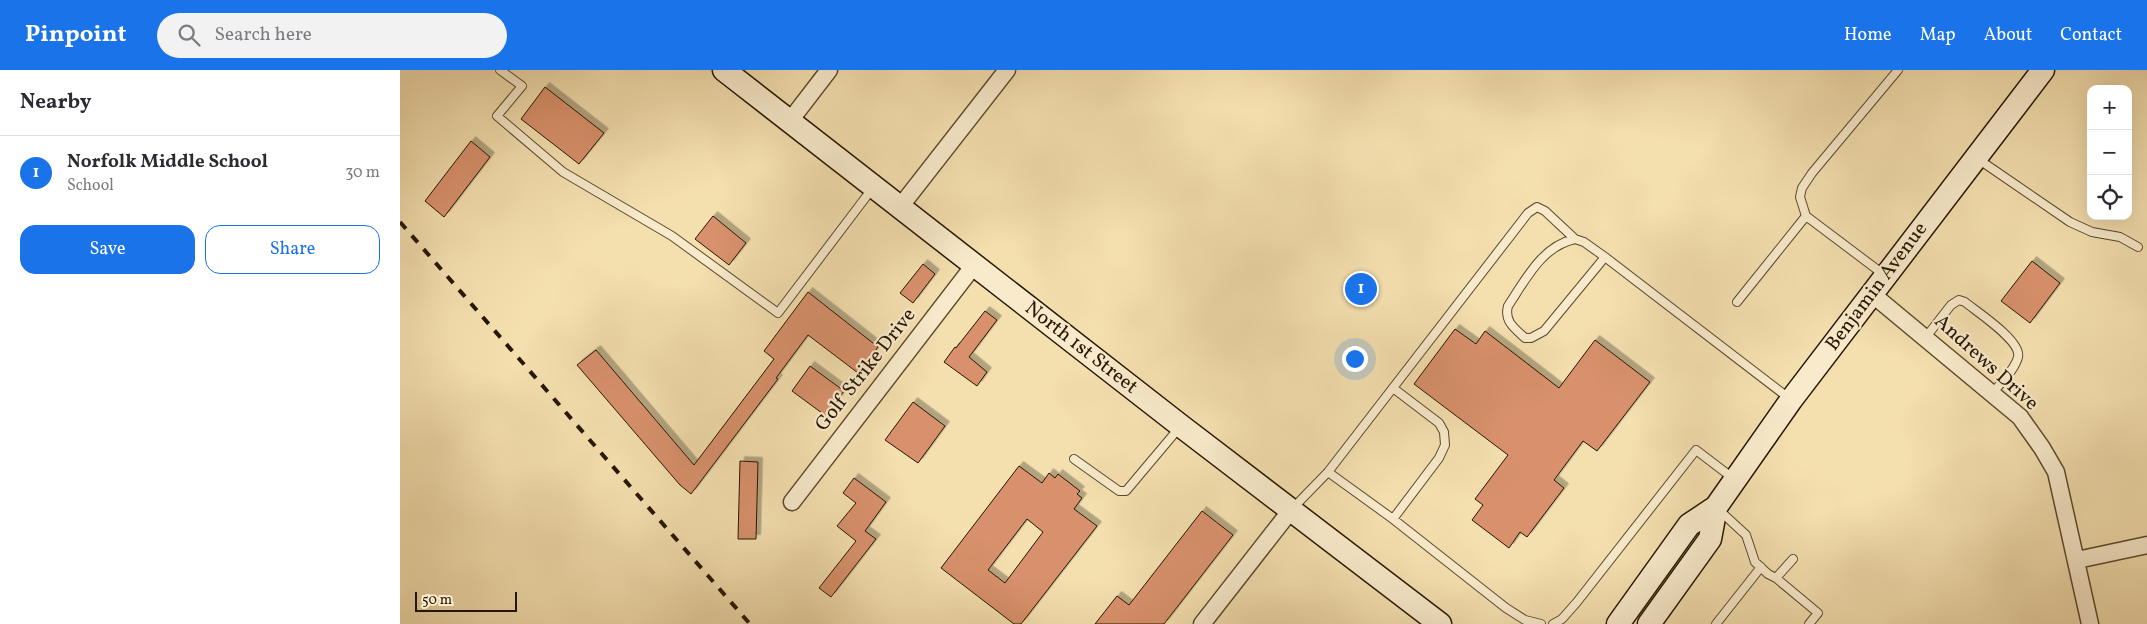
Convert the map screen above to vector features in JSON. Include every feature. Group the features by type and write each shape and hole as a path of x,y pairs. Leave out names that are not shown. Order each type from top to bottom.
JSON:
{"main road":[{"name":"North 1st Street","path":"724,70 1181,426 1440,624"},
{"name":"Benjamin Avenue","path":"1618,624 1689,524 1716,507 1791,400 2040,71"},
{"name":"Benjamin Avenue","path":"1649,624 1710,539 1716,507"}],"street":[{"path":"789,122 830,70"},
{"path":"900,208 1007,70"},
{"name":"Golf Strike Drive","path":"792,502 974,264"},
{"name":"Andrews Drive","path":"1872,294 2020,417 2042,448 2056,472 2090,624"},
{"path":"1202,624 1291,510"},
{"path":"2077,560 2147,545"}],"lane":[{"path":"500,70 522,86 498,116 563,172 672,236 778,313 874,187"},
{"path":"1886,276 1806,216 1800,197 1802,188 1898,70"},
{"path":"1976,158 2070,222 2092,232 2120,237 2138,246"},
{"path":"1291,510 1328,472 1528,213 1536,207 1545,210 1575,239 1584,242 1605,257 1791,400"},
{"path":"1737,302 1806,216"},
{"path":"1575,239 1563,241 1554,246 1542,258 1508,306 1506,314 1509,324 1525,338 1532,338 1544,332 1605,257"},
{"path":"1926,337 1951,305 1959,300 1965,302 2001,330 2016,346 2019,354 2017,360 1993,393"},
{"path":"1393,388 1439,423 1444,432 1445,445 1438,458 1393,519"},
{"path":"1074,458 1119,491 1126,491 1181,426"},
{"path":"1553,624 1562,620 1577,602 1696,450 1735,480"},
{"path":"1328,472 1393,519 1506,608 1525,620 1541,624"},
{"path":"1716,507 1746,535 1751,554 1761,567 1818,613 1809,624"},
{"path":"1776,578 1793,559"},
{"path":"1716,624 1761,567"}],"building":[{"path":"545,87 604,133 579,164 521,119"},
{"path":"471,141 490,157 444,217 425,201"},
{"path":"713,216 746,243 729,265 695,239"},
{"path":"2032,261 2060,283 2030,323 2001,301"},
{"path":"923,264 935,274 913,303 900,293"},
{"path":"808,292 878,347 858,373 808,335 776,378 778,379 691,494 680,485 577,365 596,350 694,465 774,359 764,351"},
{"path":"985,311 997,320 969,357 987,372 977,386 944,362"},
{"path":"1455,329 1476,344 1485,331 1559,388 1595,340 1650,382 1597,451 1583,441 1554,480 1564,488 1527,537 1520,532 1509,548 1472,520 1483,505 1475,499 1508,455 1414,384"},
{"path":"810,366 844,391 826,416 792,391"},
{"path":"913,402 945,426 918,463 885,440"},
{"path":"740,461 758,462 756,539 738,539"},
{"path":"1019,466 1042,483 1049,473 1055,478 1058,474 1080,491 1077,494 1082,498 1074,509 1097,526 1021,624 1014,624 941,568","holes":["1027,519 1043,532 1005,583 988,570"]},
{"path":"854,478 886,502 865,531 876,539 831,597 819,588 856,541 837,526 856,503 843,493"},
{"path":"1202,511 1233,535 1164,624 1095,624 1117,596 1129,605"}],"railway":[{"path":"400,222 750,624"}],"place":[{"name":"Norfolk Middle School","path":"1361,289"}]}
